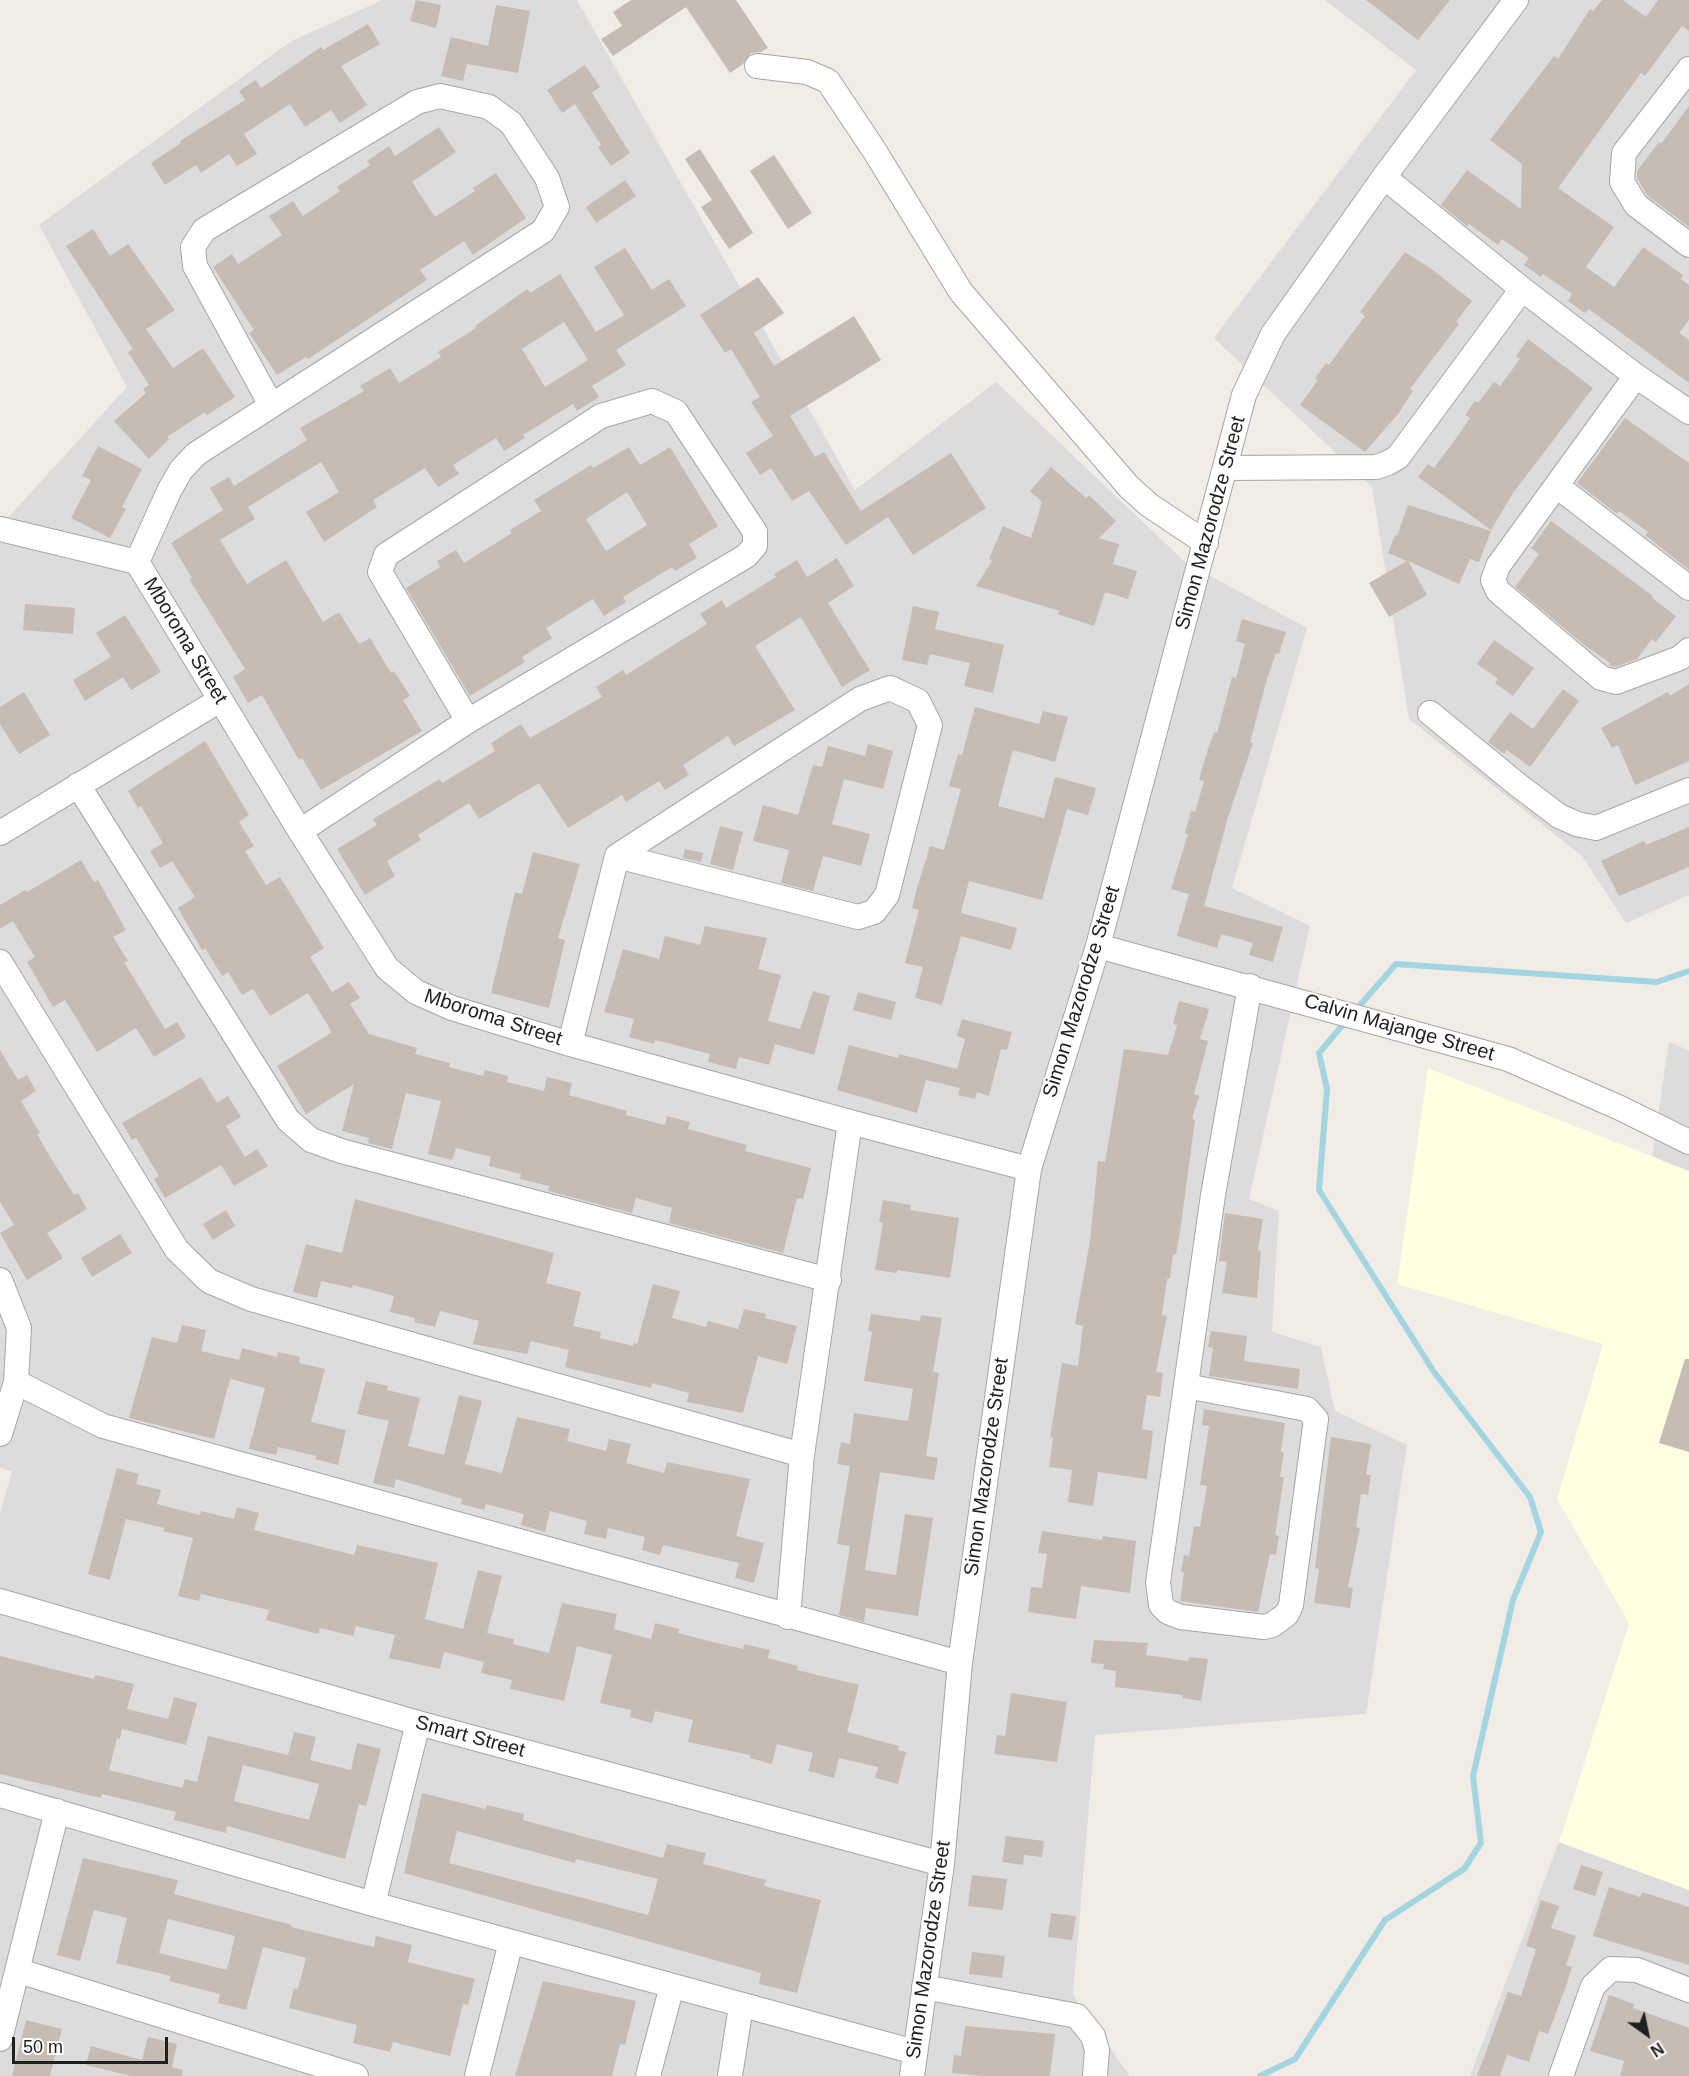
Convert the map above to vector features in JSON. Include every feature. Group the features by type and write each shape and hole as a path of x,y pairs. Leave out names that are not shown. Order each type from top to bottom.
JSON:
{"street":[{"name":"Simon Mazorodze Street","path":"912,2076 942,1864 960,1663 1029,1169 1098,946 1244,395 1273,333 1384,177 1516,0"},
{"path":"757,66 807,72 828,81 874,150 961,292 1128,487 1149,505 1206,543"},
{"path":"1689,69 1624,153 1622,182 1636,205 1689,245"},
{"path":"137,562 181,470 196,454 543,231 557,207 547,178 511,123 489,107 459,100 440,96 417,102 204,230 193,247 195,266 271,405"},
{"path":"1384,177 1522,289 1636,376 1689,411"},
{"path":"1226,468 1376,467 1398,457 1522,289"},
{"path":"1636,376 1498,566 1493,580 1498,591 1601,678 1616,682 1680,658 1689,650"},
{"path":"300,831 468,721 746,556 755,546 755,532 676,412 652,401 602,416 386,555 380,572 468,721"},
{"path":"1557,486 1689,588"},
{"name":"Mboroma Street","path":"0,529 137,562 300,831 387,968 416,992 452,1008 570,1044 1029,1169"},
{"path":"570,1044 617,856 860,699 890,688 918,701 930,725 887,895 874,912 858,917 617,856"},
{"path":"0,833 220,699"},
{"path":"1430,713 1534,798 1559,816 1577,824 1596,828 1689,790"},
{"path":"78,785 288,1120 311,1140 363,1157 829,1280"},
{"name":"Calvin Majange Street","path":"1098,946 1250,986 1508,1059 1618,1107 1689,1142"},
{"path":"0,962 177,1250 209,1281 250,1299 802,1455"},
{"path":"1186,1386 1307,1409 1316,1419 1291,1605 1287,1614 1272,1625 1264,1627 1181,1617 1168,1612 1161,1605 1158,1582 1213,1195 1250,986"},
{"path":"788,1617 802,1455 850,1122"},
{"path":"0,1280 20,1328 16,1382 0,1434"},
{"path":"16,1382 102,1426 960,1663"},
{"name":"Smart Street","path":"0,1601 418,1723 942,1864"},
{"path":"373,1904 418,1723"},
{"path":"0,1795 373,1904 915,2052"},
{"path":"0,2039 19,1971 57,1810"},
{"path":"477,2076 511,1942"},
{"path":"1561,2076 1593,1986 1611,1969 1637,1970 1689,1990"},
{"path":"19,1971 356,2076"},
{"path":"648,2076 672,1986"},
{"path":"924,1987 1077,2016 1093,2036 1097,2050 1095,2076"},
{"path":"730,2076 741,2006"}],"shaded area":[{"path":"382,0 577,0 855,490 996,382 1186,563 1307,628 1232,888 1310,926 1249,1199 1279,1211 1272,1332 1321,1347 1335,1411 1407,1445 1366,1714 1095,1735 1073,1995 1130,2076 0,2076 0,1513 12,1471 0,1468 0,521 4,522 127,387 39,225 290,42"},
{"path":"1325,0 1689,0 1689,895 1626,923 1582,856 1409,719 1372,487 1214,338 1416,70"},
{"path":"1669,1041 1689,1051 1689,1171 1652,1158"},
{"path":"1428,1068 1689,1171 1689,1890 1559,1842 1629,1623 1557,1499 1603,1344 1397,1284"},
{"path":"1559,1842 1689,1890 1689,2076 1470,2076"}],"building":[{"path":"416,0 441,5 436,28 410,21"},
{"path":"631,0 736,0 768,48 761,52 751,53 743,64 730,73 686,7 613,56 601,39 622,26 613,12"},
{"path":"1366,0 1450,0 1418,40"},
{"path":"1602,0 1623,0 1646,17 1658,0 1689,0 1689,31 1682,26 1645,76 1641,73 1558,188 1614,227 1586,267 1614,287 1643,247 1683,275 1681,279 1689,285 1689,320 1679,333 1689,340 1689,383 1589,309 1585,313 1568,301 1572,294 1543,274 1541,277 1524,265 1529,258 1502,239 1498,245 1469,224 1467,226 1441,205 1467,170 1521,209 1522,164 1490,140 1554,56 1558,59 1590,9 1593,11"},
{"path":"496,5 530,11 518,73 467,64 463,81 441,76 451,37 488,46"},
{"path":"368,24 380,44 341,66 367,105 340,123 331,110 305,127 290,104 244,134 257,154 237,166 229,154 201,173 196,165 165,185 151,163 181,143 180,141 245,100 239,91 256,80 261,88 321,47 323,50"},
{"path":"585,65 600,87 592,93 630,153 611,166 598,147 601,145 575,104 562,113 547,90"},
{"path":"1689,106 1689,227 1647,195 1637,178 1637,171 1659,142 1661,144"},
{"path":"439,127 456,152 412,182 435,217 475,191 473,188 496,173 526,218 473,255 464,241 420,270 427,280 308,359 306,357 277,375 249,333 254,330 213,267 232,254 238,264 282,235 269,216 293,201 303,216 340,191 337,187 370,165 367,161 389,146 395,156"},
{"path":"700,149 753,233 729,249 701,207 712,200 685,159"},
{"path":"774,155 812,213 788,229 750,171"},
{"path":"625,180 636,196 596,223 586,207"},
{"path":"93,229 110,256 128,244 175,310 146,329 173,368 203,348 235,397 207,415 205,412 167,437 169,439 149,459 114,421 146,393 143,389 149,385 128,352 133,349 66,246"},
{"path":"625,248 652,290 669,279 686,306 616,350 626,365 592,386 599,397 577,411 573,404 523,435 525,438 504,451 496,438 453,465 459,474 438,487 425,468 373,500 377,507 324,542 306,512 339,492 321,462 248,507 255,519 220,540 247,584 286,560 323,622 339,612 359,644 370,638 391,673 394,671 410,696 403,700 422,731 321,790 302,758 299,760 262,695 248,703 233,677 245,669 189,579 192,578 171,543 223,510 210,488 229,477 234,486 307,440 300,428 364,391 360,386 390,368 399,383 441,357 438,352 476,328 475,326 527,289 530,293 560,274 596,332 624,315 594,267","holes":["564,322 588,360 545,387 522,349"]},
{"path":"1405,252 1433,270 1472,301 1456,322 1459,324 1410,389 1413,391 1398,414 1365,452 1300,405 1318,380 1315,378 1326,363 1329,365 1365,316 1360,312"},
{"path":"758,277 784,313 754,333 774,366 854,316 881,360 790,416 815,457 824,452 861,511 951,453 986,508 913,555 888,517 846,545 809,491 792,501 771,468 760,475 746,453 773,436 751,402 760,397 731,349 725,353 700,315"},
{"path":"1528,339 1593,388 1513,493 1491,530 1418,477 1428,464 1434,468 1470,418 1465,415 1475,401 1478,403 1494,382 1500,386 1520,359 1516,356"},
{"path":"1625,418 1689,463 1689,570 1645,535 1648,532 1619,511 1617,514 1577,483"},
{"path":"98,446 142,469 122,507 126,509 110,538 71,518 91,480 82,476"},
{"path":"629,447 640,465 670,447 718,526 689,544 697,558 675,571 672,567 623,597 626,602 604,616 593,599 546,628 552,638 522,657 525,662 470,696 406,588 440,567 437,561 456,550 464,563 512,533 510,530 541,511 534,500 591,465 593,468","holes":["627,492 647,525 606,551 586,519"]},
{"path":"1051,467 1086,498 1089,495 1116,521 1099,538 1119,544 1113,564 1137,571 1128,599 1105,592 1094,626 1057,614 1060,611 976,586 992,561 989,559 1003,526 1031,538 1042,502 1030,491"},
{"path":"1408,505 1491,531 1479,562 1470,559 1459,584 1408,561 1427,595 1389,617 1369,583 1407,561 1388,553"},
{"path":"1551,521 1653,596 1652,598 1676,616 1656,642 1652,639 1637,659 1615,667 1609,665 1610,663 1583,644 1515,587 1539,554 1531,548"},
{"path":"837,558 854,586 828,603 870,670 842,687 801,617 755,646 795,710 734,746 728,736 683,765 689,775 665,790 659,781 626,802 622,795 568,828 539,783 479,819 469,803 418,835 421,840 387,861 395,876 365,895 337,849 377,825 373,819 440,779 442,783 495,751 491,743 521,724 530,738 602,697 596,687 623,670 626,675 707,624 700,614 722,600 726,608 776,577 774,574 797,560 807,577"},
{"path":"25,604 75,608 73,634 23,630"},
{"path":"913,606 939,612 935,629 1004,645 993,693 964,686 970,663 930,654 927,665 902,660"},
{"path":"125,615 161,672 131,690 123,677 85,701 73,680 111,657 96,633"},
{"path":"1242,619 1286,632 1267,679 1250,742 1253,743 1228,817 1204,906 1283,927 1273,962 1249,955 1253,943 1221,934 1217,948 1177,936 1189,894 1171,889 1188,834 1185,833 1191,811 1195,812 1204,781 1199,780 1205,758 1214,732 1217,733 1232,677 1236,678 1245,644 1236,641"},
{"path":"1494,640 1534,668 1513,696 1495,683 1498,679 1477,664"},
{"path":"1689,684 1689,761 1635,785 1618,745 1612,748 1601,728 1668,692 1670,696"},
{"path":"1563,689 1579,701 1530,767 1507,750 1504,754 1488,742 1510,712 1533,729"},
{"path":"24,692 50,735 19,754 0,724 0,707"},
{"path":"975,707 1039,724 1043,711 1068,717 1055,762 1013,750 998,806 1044,818 1055,777 1096,788 1088,815 1067,809 1042,900 969,881 961,913 1017,928 1011,950 961,936 942,1005 915,998 923,967 905,963 919,910 912,908 917,888 930,846 944,850 961,789 949,786 958,754 962,755"},
{"path":"205,741 249,815 239,822 254,846 245,851 266,885 280,877 324,948 310,957 332,992 349,982 360,998 350,1004 369,1034 417,1048 415,1054 450,1063 449,1067 483,1076 485,1070 508,1076 507,1082 544,1091 547,1077 572,1083 569,1095 627,1111 626,1115 665,1125 667,1116 690,1122 688,1129 747,1145 745,1151 811,1168 803,1199 797,1198 783,1253 669,1223 672,1208 636,1198 632,1213 548,1191 549,1186 520,1179 521,1174 489,1166 491,1157 456,1148 452,1160 428,1154 441,1101 406,1093 392,1149 368,1143 369,1138 342,1131 354,1084 306,1114 277,1066 331,1033 329,1027 308,993 270,1016 253,989 242,995 228,972 222,976 205,948 202,950 178,908 195,897 172,861 160,868 150,851 163,843 141,806 138,808 128,791"},
{"path":"868,744 893,751 883,789 844,779 832,824 870,834 861,866 823,856 813,891 781,883 789,850 753,841 763,805 798,815 813,765 822,767 828,746 865,756"},
{"path":"720,826 743,832 733,870 710,864"},
{"path":"1689,827 1689,867 1619,896 1601,861 1644,841 1646,845"},
{"path":"685,849 703,853 701,862 683,858"},
{"path":"533,852 580,864 558,938 565,940 549,1008 491,993 515,892 522,894"},
{"path":"81,860 94,882 98,880 126,930 113,937 128,961 124,962 165,1029 177,1022 186,1037 154,1057 136,1028 97,1052 65,1000 53,1007 27,962 35,957 13,921 0,929 0,905"},
{"path":"705,926 767,938 758,969 781,975 768,1021 800,1029 813,991 830,996 814,1055 775,1044 769,1065 739,1057 736,1069 708,1062 710,1054 655,1040 654,1044 629,1037 634,1019 604,1012 623,949 659,959 665,936 700,945"},
{"path":"858,992 896,1002 891,1020 853,1010"},
{"path":"1179,1001 1209,1009 1200,1039 1208,1041 1194,1094 1199,1096 1192,1119 1195,1120 1180,1232 1176,1254 1173,1254 1170,1279 1167,1279 1162,1315 1167,1316 1156,1372 1163,1373 1160,1397 1147,1395 1142,1429 1153,1431 1147,1479 1098,1472 1093,1506 1068,1502 1072,1470 1049,1467 1053,1438 1050,1437 1062,1363 1078,1366 1083,1326 1075,1324 1090,1241 1098,1161 1105,1162 1124,1049 1168,1055 1177,1025 1173,1024"},
{"path":"962,1019 1012,1032 1007,1050 1001,1049 989,1096 977,1092 975,1099 958,1095 960,1088 926,1080 917,1113 837,1090 849,1045 898,1058 899,1054 957,1069 965,1039 957,1036"},
{"path":"0,1050 18,1080 27,1075 36,1091 21,1101 40,1133 37,1134 46,1150 74,1195 78,1193 87,1209 47,1233 63,1258 27,1280 0,1233 14,1225 0,1202"},
{"path":"201,1077 217,1103 228,1096 241,1117 226,1126 245,1157 257,1149 268,1166 234,1186 221,1165 165,1198 154,1179 159,1176 136,1138 132,1140 122,1123"},
{"path":"355,1199 554,1253 546,1283 581,1292 573,1326 601,1332 600,1338 633,1346 634,1343 637,1344 653,1284 680,1291 672,1318 706,1327 708,1321 738,1329 744,1309 766,1314 765,1318 797,1326 787,1364 758,1356 743,1413 687,1402 689,1393 652,1383 651,1388 565,1367 569,1350 531,1341 527,1354 473,1344 479,1321 440,1311 435,1327 414,1322 415,1318 390,1312 394,1296 353,1285 352,1288 321,1281 317,1298 293,1292 306,1244 342,1253"},
{"path":"883,1200 911,1205 910,1210 959,1218 950,1278 897,1270 897,1273 875,1270 883,1223 879,1222"},
{"path":"226,1210 235,1226 213,1240 203,1224"},
{"path":"1225,1213 1263,1219 1258,1250 1261,1251 1257,1298 1222,1293 1227,1262 1219,1261"},
{"path":"120,1234 132,1253 92,1277 81,1258"},
{"path":"871,1314 920,1321 921,1315 942,1318 933,1372 939,1373 926,1456 938,1458 934,1480 880,1472 865,1570 896,1575 905,1514 933,1518 918,1616 866,1608 864,1622 839,1615 850,1546 837,1544 850,1466 837,1464 841,1442 850,1444 854,1413 908,1421 913,1389 864,1381 872,1332 868,1331"},
{"path":"182,1325 206,1330 201,1351 239,1360 242,1348 277,1357 278,1352 300,1357 299,1363 325,1369 311,1422 346,1430 338,1465 315,1459 316,1456 278,1447 276,1455 249,1449 265,1388 230,1379 214,1439 129,1418 152,1337 177,1343"},
{"path":"1211,1331 1247,1336 1244,1361 1300,1369 1298,1389 1209,1376 1213,1348 1208,1347"},
{"path":"1685,1359 1689,1359 1689,1452 1659,1443"},
{"path":"366,1381 388,1386 387,1390 420,1398 408,1446 444,1455 459,1395 482,1401 465,1464 502,1473 517,1417 570,1429 567,1441 606,1451 609,1439 631,1444 626,1463 664,1473 667,1462 750,1479 736,1536 764,1543 754,1583 735,1578 739,1563 663,1545 660,1555 642,1550 645,1537 608,1528 606,1539 584,1534 587,1521 550,1511 545,1532 521,1525 524,1514 486,1504 484,1510 461,1504 462,1499 396,1479 394,1488 373,1483 389,1421 357,1414"},
{"path":"1204,1409 1285,1423 1280,1477 1284,1477 1275,1535 1279,1536 1276,1555 1270,1554 1258,1612 1180,1601 1184,1555 1189,1556 1194,1526 1200,1527 1207,1486 1200,1485 1209,1426 1202,1425"},
{"path":"1331,1437 1371,1444 1366,1475 1371,1475 1368,1495 1361,1494 1356,1527 1360,1528 1348,1587 1353,1588 1350,1608 1314,1603 1319,1569 1315,1568"},
{"path":"117,1468 139,1474 136,1484 161,1490 157,1504 200,1515 201,1511 234,1519 237,1507 259,1513 254,1530 354,1555 357,1545 438,1563 425,1619 463,1629 478,1570 502,1576 487,1633 514,1639 513,1644 549,1653 562,1603 617,1614 614,1629 651,1639 655,1623 679,1629 678,1633 713,1642 743,1649 744,1644 770,1650 768,1658 798,1666 797,1670 859,1685 847,1732 899,1746 898,1750 906,1752 898,1784 875,1778 878,1767 839,1758 834,1778 808,1771 813,1753 777,1744 772,1764 750,1758 750,1755 688,1742 693,1720 655,1711 652,1723 630,1717 631,1710 600,1703 612,1655 577,1646 564,1701 510,1689 512,1680 481,1673 484,1662 444,1652 440,1669 389,1658 395,1635 356,1626 353,1636 320,1628 318,1634 266,1620 269,1610 201,1594 199,1601 178,1596 193,1538 163,1531 164,1528 126,1519 110,1580 88,1574"},
{"path":"1042,1531 1102,1540 1103,1536 1136,1541 1130,1593 1081,1586 1076,1619 1028,1612 1031,1587 1042,1588 1047,1554 1038,1553"},
{"path":"1094,1640 1148,1643 1146,1655 1188,1661 1189,1657 1208,1659 1201,1701 1182,1698 1183,1695 1115,1687 1116,1671 1103,1669 1104,1664 1091,1663"},
{"path":"0,1656 94,1679 95,1675 134,1684 127,1709 168,1719 174,1697 197,1703 186,1745 122,1729 120,1739 117,1738 109,1770 182,1788 185,1779 197,1782 208,1736 288,1755 294,1732 316,1737 310,1760 351,1770 357,1743 381,1749 366,1806 359,1804 345,1859 227,1826 226,1833 174,1820 176,1812 102,1794 101,1798 0,1774","holes":["243,1765 319,1784 309,1820 234,1801"]},
{"path":"1011,1693 1067,1702 1057,1762 994,1754 997,1735 1005,1736"},
{"path":"422,1793 486,1809 487,1805 524,1814 523,1820 663,1858 667,1844 706,1853 703,1864 766,1880 764,1886 821,1900 797,1993 759,1984 761,1973 404,1873","holes":["457,1831 575,1863 576,1859 658,1879 648,1915 449,1863"]},
{"path":"1006,1836 1044,1841 1042,1857 1024,1855 1023,1865 1002,1862"},
{"path":"83,1858 178,1880 174,1894 292,1925 291,1927 374,1947 376,1936 412,1945 408,1962 475,1979 468,2005 463,2004 450,2056 393,2042 390,2052 353,2043 357,2025 289,2008 294,1988 298,1989 306,1958 263,1947 246,2010 218,2003 220,1994 169,1981 171,1976 116,1963 127,1918 94,1910 80,1961 57,1955","holes":["168,1919 235,1936 227,1970 159,1953"]},
{"path":"1581,1865 1603,1872 1595,1896 1573,1889"},
{"path":"972,1875 1007,1879 1003,1910 968,1906"},
{"path":"1609,1887 1640,1897 1642,1892 1689,1907 1689,1965 1593,1936"},
{"path":"1541,1900 1559,1906 1551,1928 1576,1936 1566,1965 1572,1967 1565,1989 1548,2034 1539,2031 1529,2062 1507,2055 1500,2076 1477,2076 1508,1992 1521,1996 1536,1949 1526,1946"},
{"path":"1051,1913 1076,1916 1072,1940 1048,1937"},
{"path":"972,1952 1005,1956 1002,1978 969,1974"},
{"path":"543,1981 636,2001 625,2045 620,2044 612,2076 515,2076"},
{"path":"1609,1995 1634,2004 1633,2008 1689,2028 1689,2076 1620,2076 1624,2061 1590,2051"},
{"path":"26,2020 62,2029 50,2076 12,2076"},
{"path":"965,2026 1055,2034 1050,2076 982,2076 952,2073 954,2055 961,2056"},
{"path":"148,2037 177,2044 172,2067 183,2070 182,2076 131,2076 86,2065 91,2046 142,2060"}],"waterway":[{"path":"1355,1011 1396,964 1657,982 1689,971"},
{"path":"1260,2076 1295,2059 1385,1920 1464,1869 1481,1843 1473,1776 1513,1600 1541,1532 1530,1497 1434,1372 1319,1190 1327,1089 1319,1053 1346,1021"}]}
